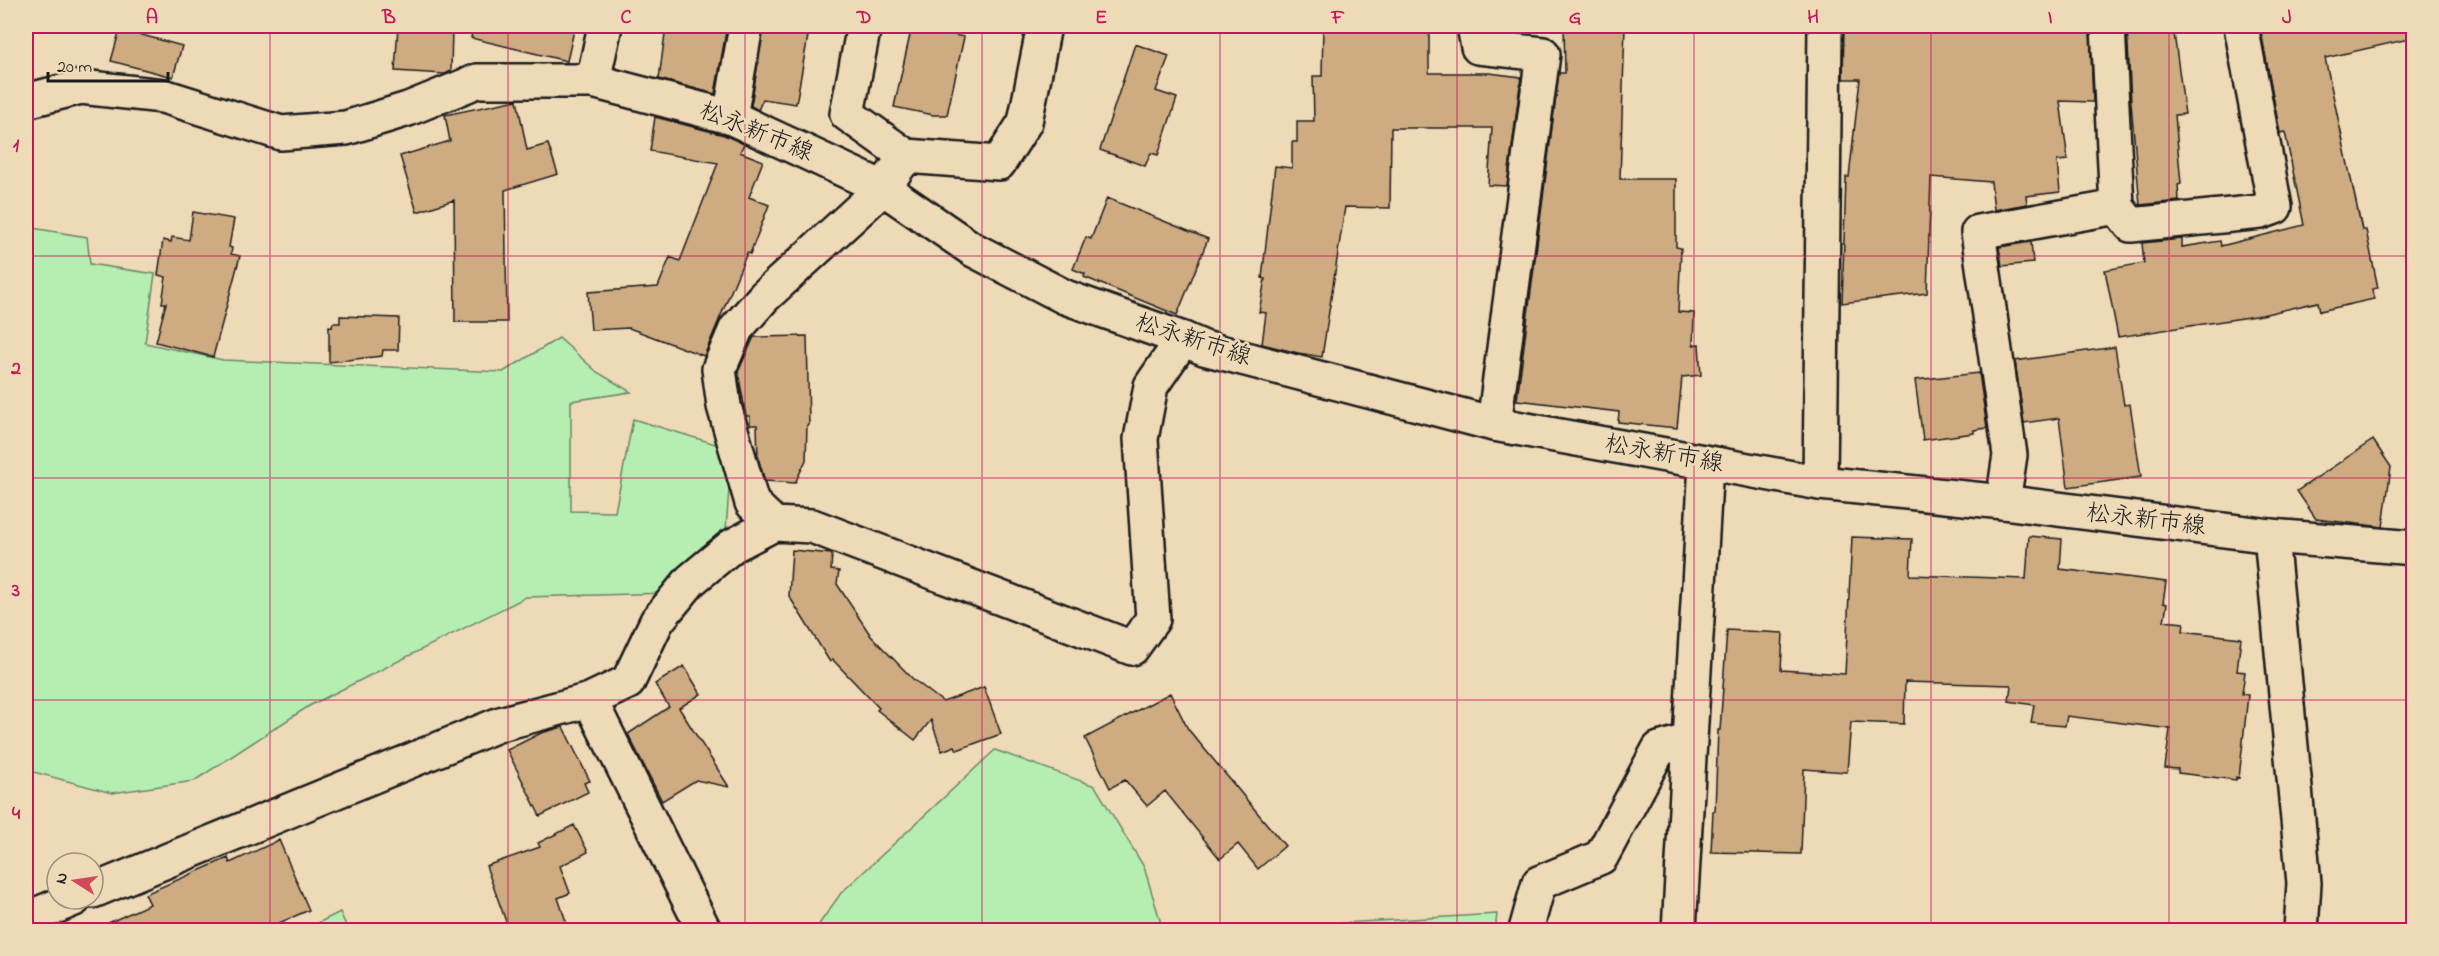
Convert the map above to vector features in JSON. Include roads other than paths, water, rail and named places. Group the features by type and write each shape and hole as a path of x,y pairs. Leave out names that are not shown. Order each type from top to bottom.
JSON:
{"street":[{"path":"593,81 605,26"},
{"path":"730,117 746,26"},
{"path":"864,26 848,114 906,156 999,163 1026,122 1044,26"},
{"path":"1474,26 1478,46 1543,54 1494,424"},
{"path":"1820,483 1824,26"},
{"path":"2108,26 2117,207 2131,225 2261,212 2276,207 2241,26"},
{"name":"松永新市線","path":"26,101 81,87 163,96 281,133 345,128 408,109 477,81 593,81 730,117 883,188 972,249 1065,297 1204,348 1494,424 1820,483 2003,502 2271,536 2414,548"},
{"path":"774,524 752,503 724,406 719,369 736,329 764,297 883,188 906,156"},
{"path":"2003,502 2010,455 1978,232 2117,207"},
{"path":"105,886 500,724 590,700 628,682 657,621 691,580 732,546 774,524 812,526 1132,648 1153,619 1141,439 1151,386 1183,339"},
{"path":"1679,930 1706,464"},
{"path":"2271,536 2304,883 2301,930"},
{"path":"590,700 704,930"},
{"path":"1526,930 1539,883 1601,857 1659,748 1690,741"},
{"path":"26,919 45,911"}]}
